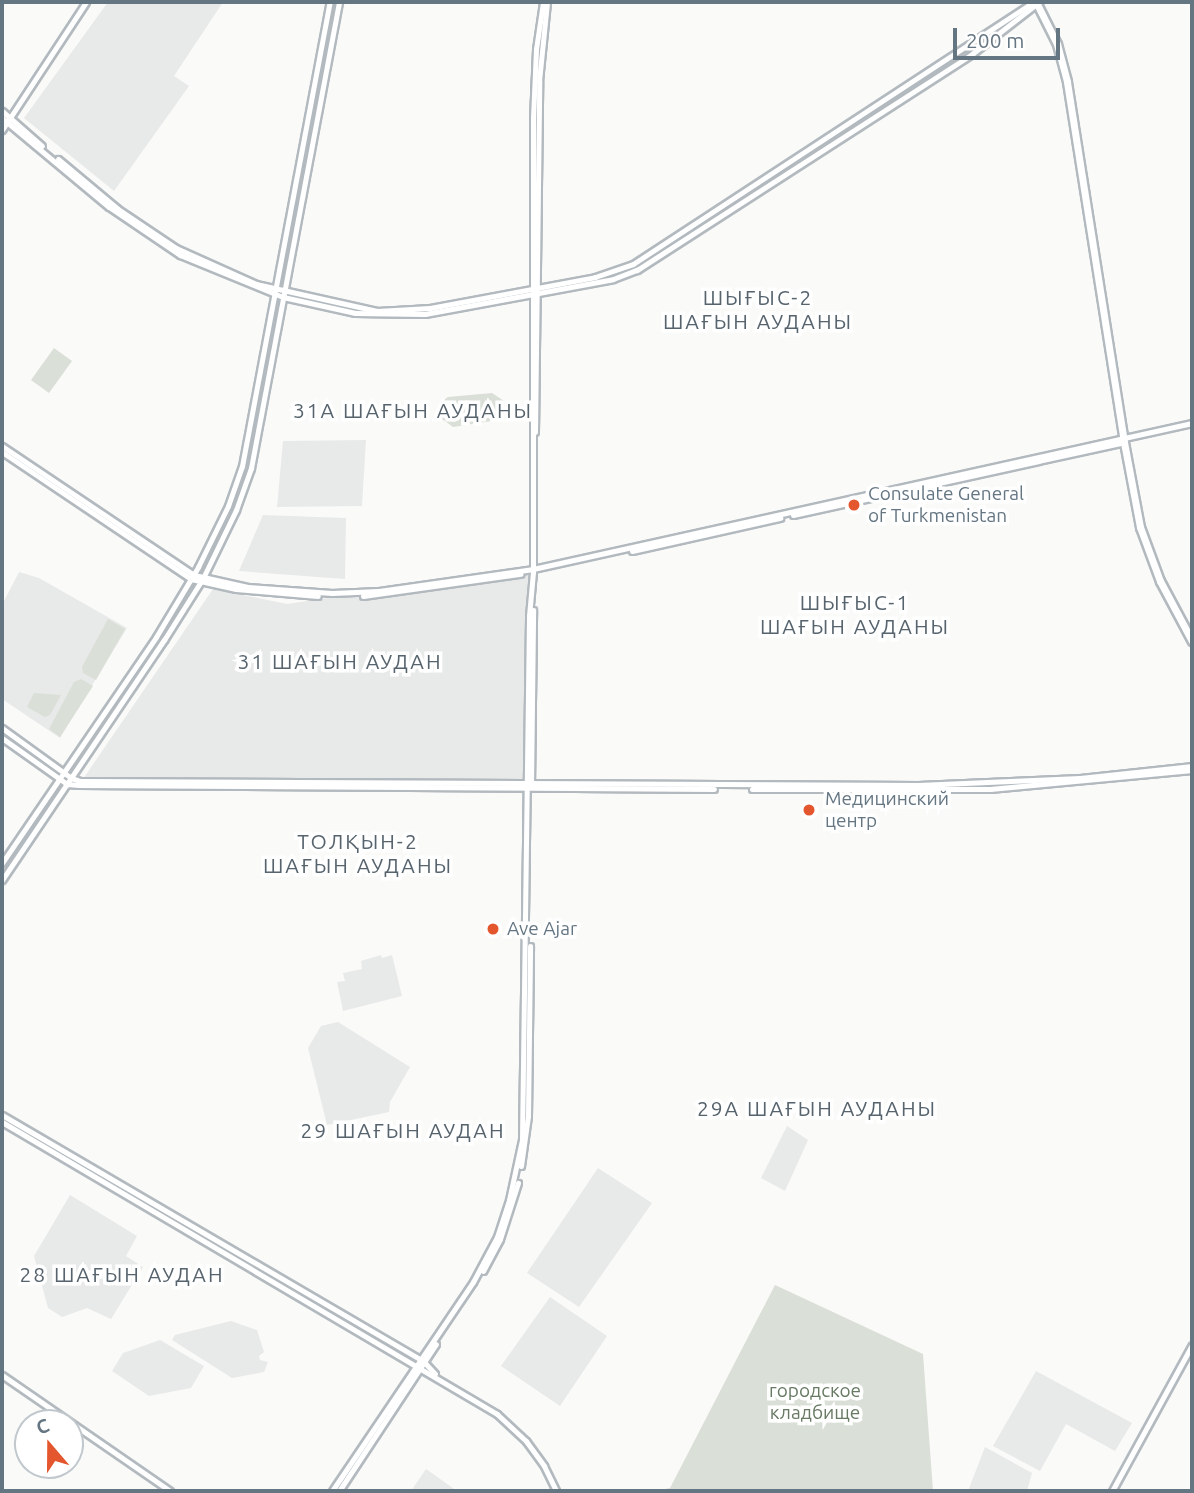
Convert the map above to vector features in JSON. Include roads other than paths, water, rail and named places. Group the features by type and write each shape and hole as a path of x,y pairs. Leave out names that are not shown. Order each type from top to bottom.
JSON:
{"main road":[{"path":"2,130 86,2"},
{"path":"2,863 155,639 192,577 228,506 242,466 330,2"},
{"path":"2,880 201,580 236,510 251,468 339,2"},
{"path":"332,1491 466,1295 497,1237 519,1169 526,1062 534,570 534,290 540,50 545,2"},
{"path":"534,290 613,279 637,270 902,96 972,54 1036,2"},
{"path":"2,111 8,121 109,208 180,255 275,293 355,313 399,316 595,277 634,264 899,88 1036,2"},
{"path":"1036,2 1057,44 1067,82 1121,440 1149,555 1192,641"},
{"path":"899,88 902,96"},
{"path":"2,136 8,121"},
{"path":"2,449 192,577 297,596 381,596 534,570 1192,423"},
{"path":"228,506 236,510"},
{"path":"2,728 71,778 119,782 331,786"},
{"path":"2,738 66,784 1017,788 1192,768"},
{"path":"41,806 48,811"},
{"path":"2,1115 422,1361 437,1376"},
{"path":"2,1122 417,1368 437,1376 497,1414 522,1437 544,1465 556,1491"},
{"path":"1112,1491 1192,1346"},
{"path":"338,1491 417,1368"},
{"path":"2,1376 170,1491"}],"place":[{"name":"Consulate General of Turkmenistan","path":"854,505"},
{"name":"Медицинский центр","path":"809,810"},
{"name":"Ave Ajar","path":"493,929"}],"district":[{"name":"ШЫҒЫС-2 ШАҒЫН АУДАНЫ","path":"758,309"},
{"name":"31А ШАҒЫН АУДАНЫ","path":"413,410"},
{"name":"ШЫҒЫС-1 ШАҒЫН АУДАНЫ","path":"855,614"},
{"name":"31 ШАҒЫН АУДАН","path":"340,661"},
{"name":"ТОЛҚЫН-2 ШАҒЫН АУДАНЫ","path":"358,853"},
{"name":"29А ШАҒЫН АУДАНЫ","path":"817,1108"},
{"name":"29 ШАҒЫН АУДАН","path":"403,1130"},
{"name":"28 ШАҒЫН АУДАН","path":"122,1274"}],"park label":[{"name":"городское кладбище","path":"815,1402"}]}
